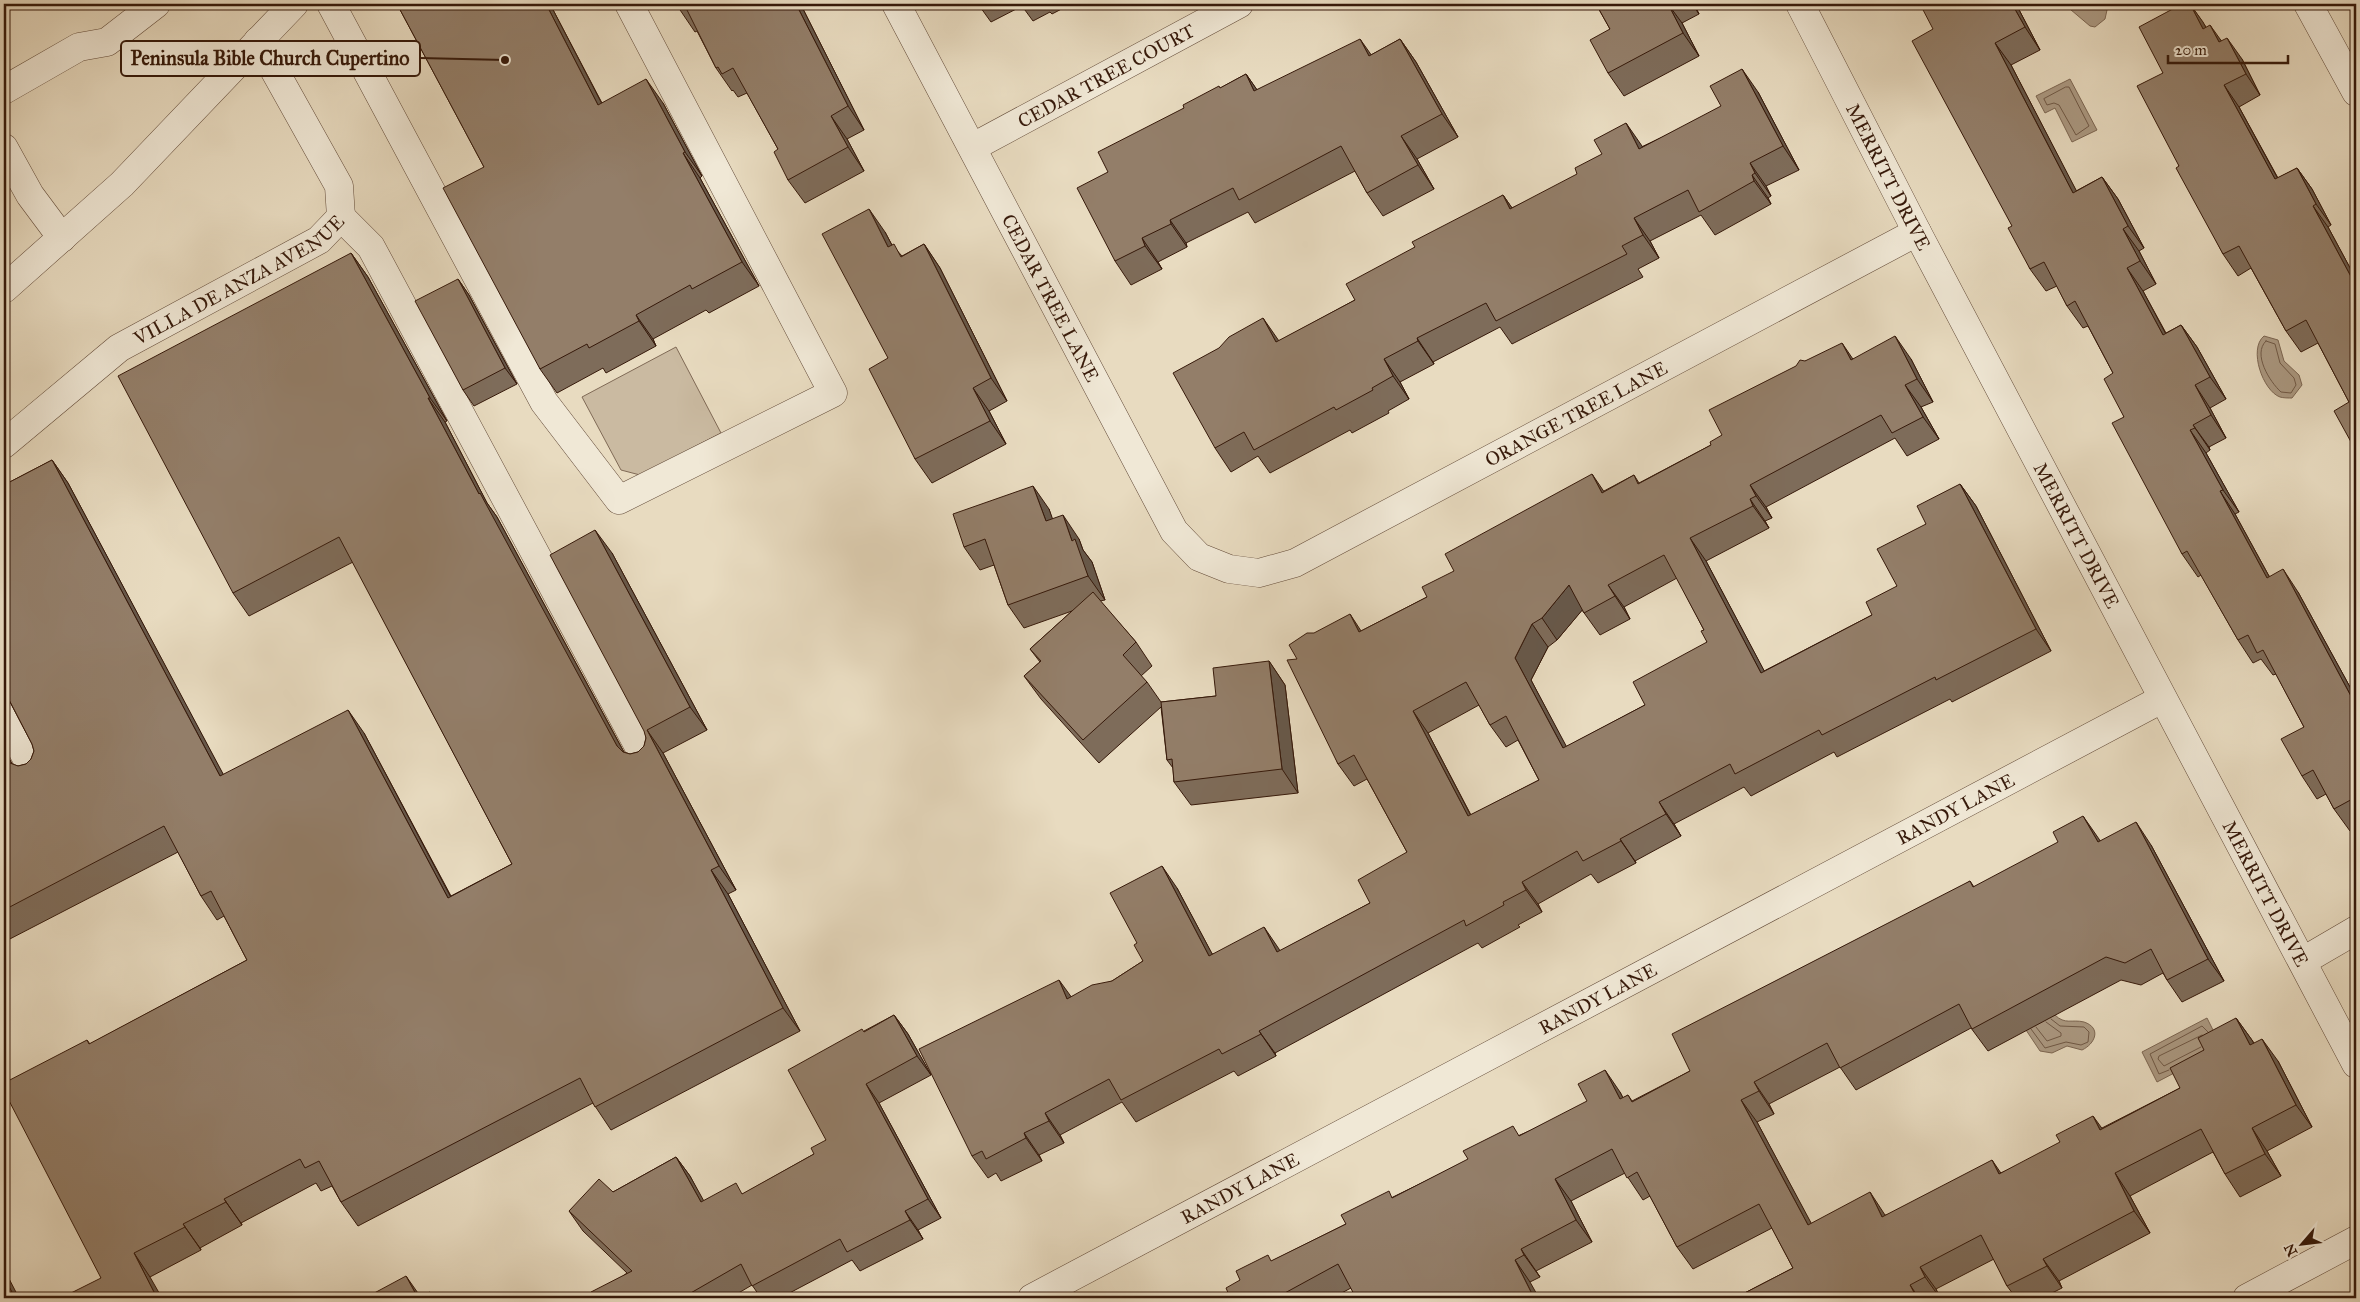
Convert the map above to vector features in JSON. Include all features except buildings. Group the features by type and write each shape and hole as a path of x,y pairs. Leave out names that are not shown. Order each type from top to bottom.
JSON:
{"street":[{"path":"4,90 79,47 107,42 156,4"},
{"path":"4,289 122,184 294,4"},
{"path":"331,4 544,402 619,500 833,393 629,4"},
{"name":"CEDAR TREE LANE","path":"896,4 1174,531 1198,557 1229,569"},
{"name":"CEDAR TREE COURT","path":"973,147 1239,4"},
{"name":"MERRITT DRIVE","path":"1800,4 1917,232 2356,1064"},
{"path":"2308,4 2356,92"},
{"name":"VILLA DE ANZA AVENUE","path":"4,444 119,348 319,240 341,217 339,186 258,41"},
{"path":"4,148 30,195 62,238"},
{"path":"341,217 370,247 647,762"},
{"name":"ORANGE TREE LANE","path":"1229,569 1259,573 1295,563 1917,232"},
{"name":"RANDY LANE","path":"1032,1298 2162,699"},
{"path":"4,716 35,774"},
{"path":"2303,961 2356,930"},
{"path":"2247,1298 2356,1240"}],"shaded area":[{"path":"676,347 721,433 640,475 621,470 582,397"}],"water":[{"path":"2064,4 2103,4 2107,10 2105,19 2095,27 2090,26"},
{"path":"2070,79 2097,130 2072,142 2055,108 2045,113 2036,96"},
{"path":"2264,336 2278,340 2284,361 2299,375 2302,385 2292,398 2280,397 2274,393 2263,378 2257,350 2259,342"},
{"path":"2055,1015 2062,1020 2080,1021 2090,1025 2095,1032 2093,1040 2082,1050 2067,1046 2052,1053 2040,1051 2024,1027"},
{"path":"2207,1018 2222,1048 2157,1082 2142,1052"}],"place":[{"name":"Peninsula Bible Church Cupertino","path":"505,60"}]}
